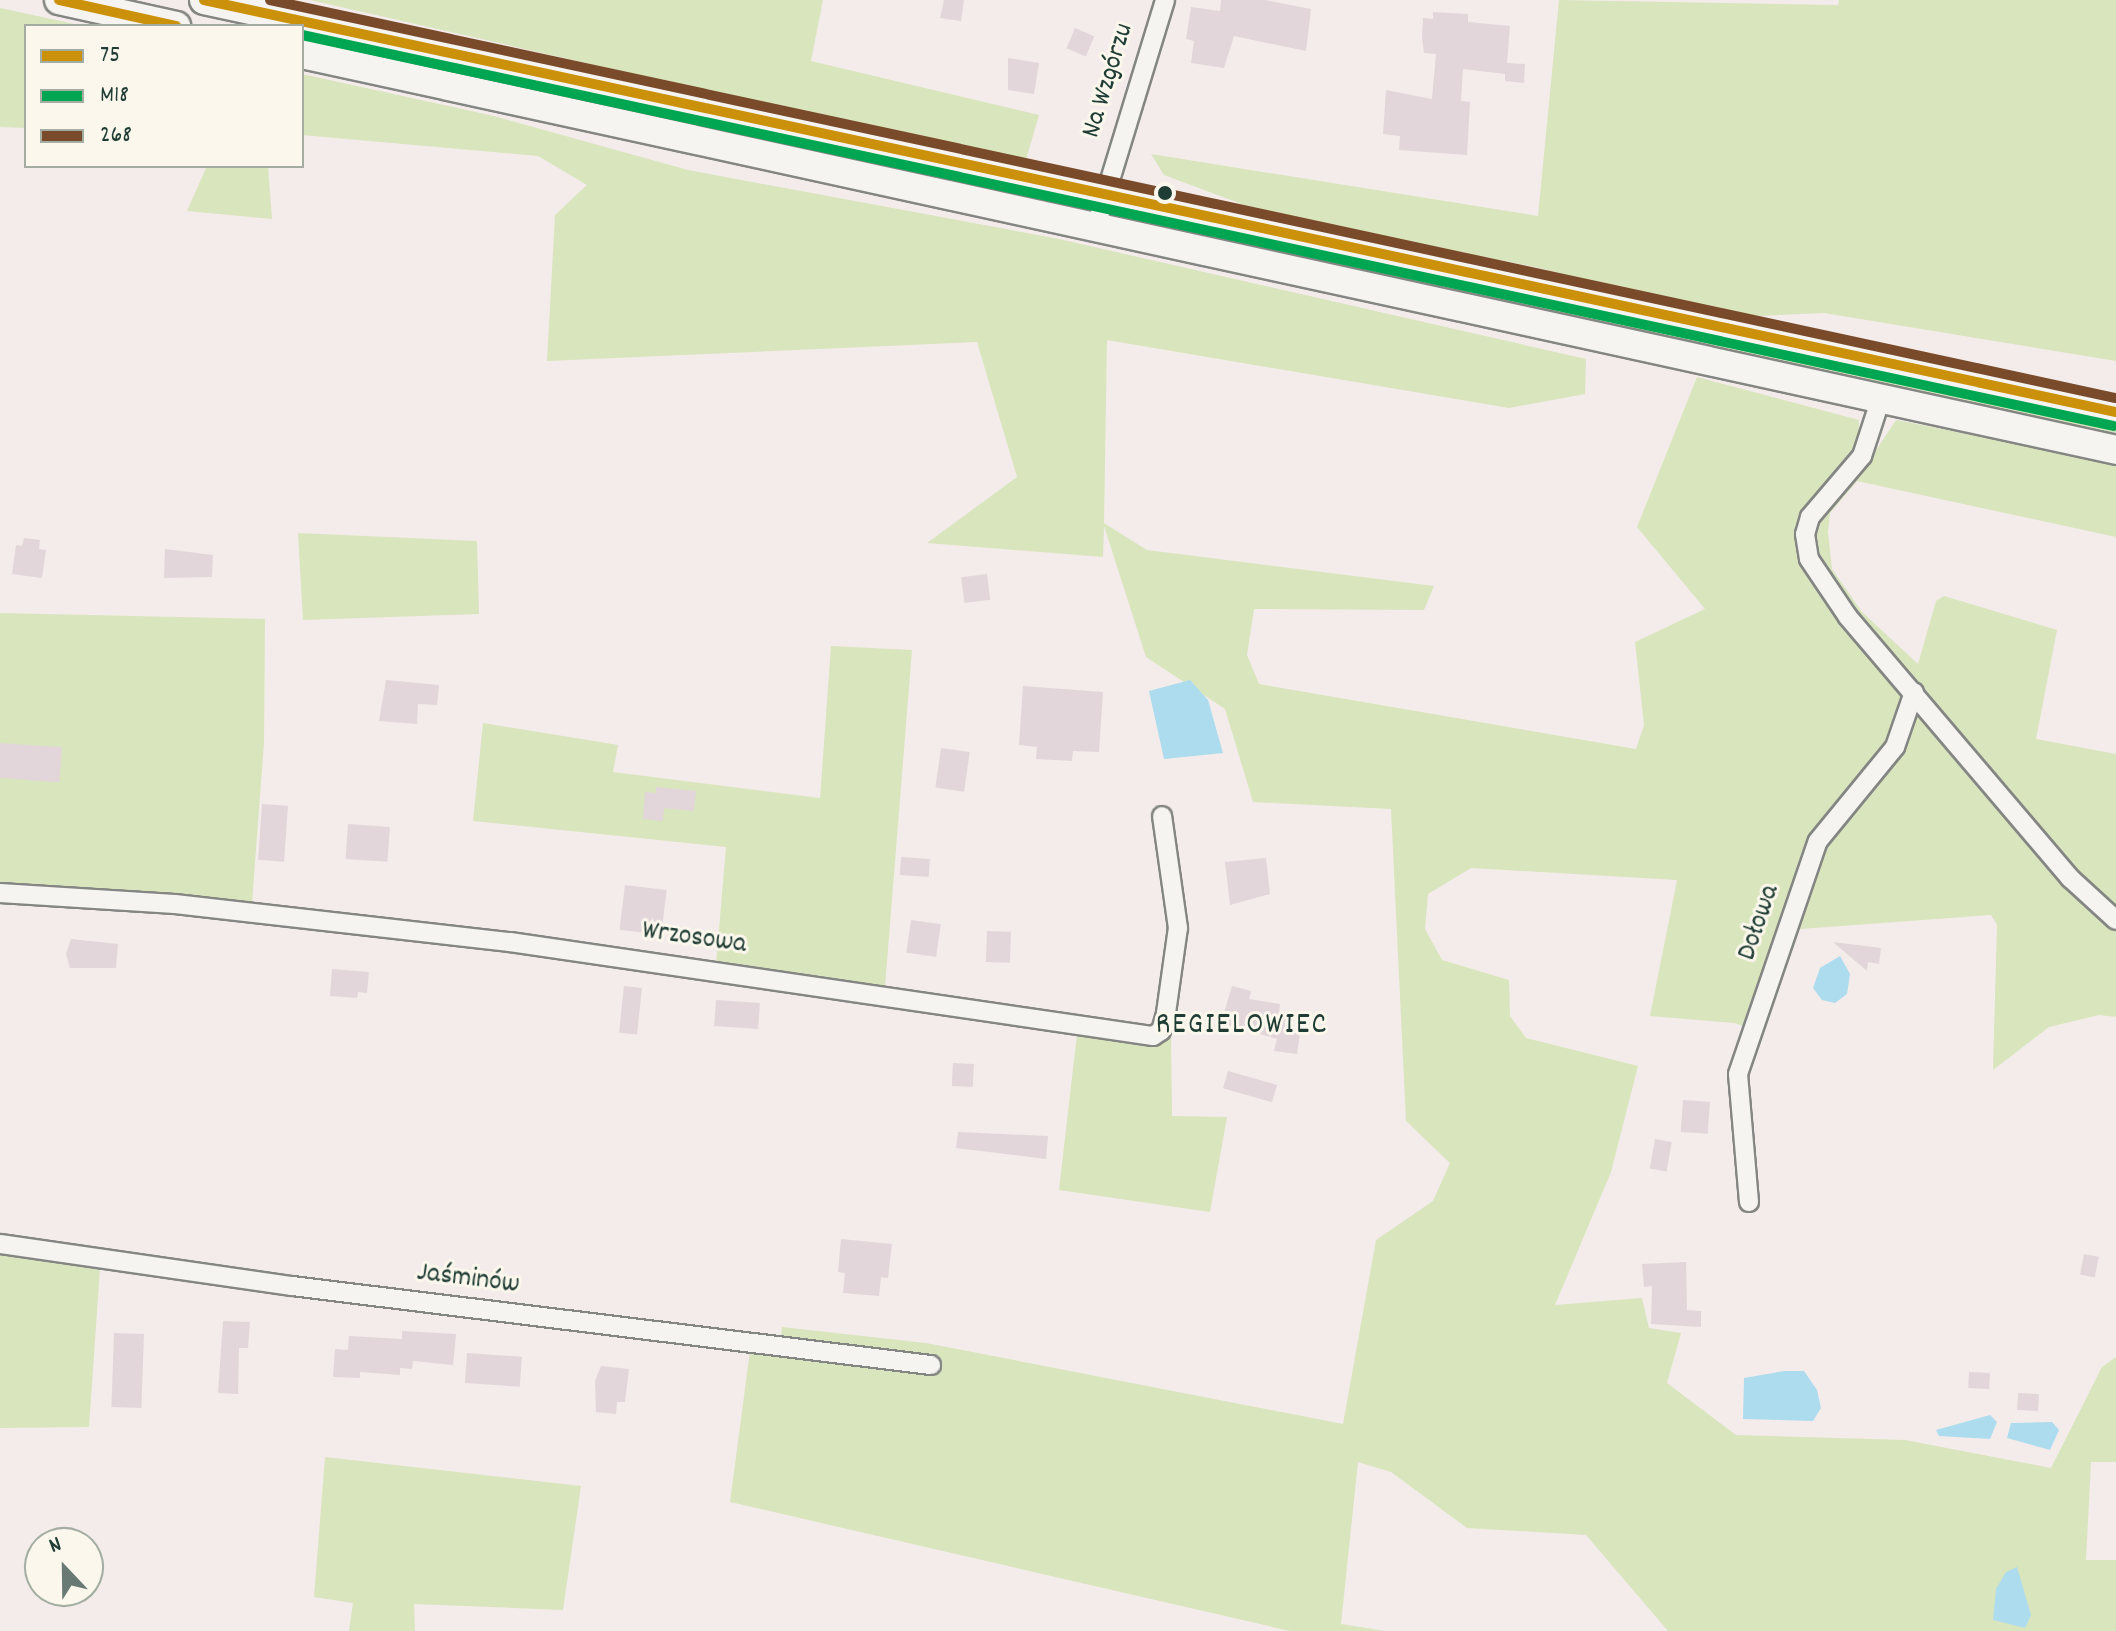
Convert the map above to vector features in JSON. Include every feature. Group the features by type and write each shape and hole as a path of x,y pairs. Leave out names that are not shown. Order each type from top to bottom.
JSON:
{"main road":[{"path":"59,0 167,24"},
{"path":"204,0 2116,412"},
{"path":"304,54 2116,450"}],"street":[{"name":"Na Wzgórzu","path":"1096,226 1165,0"},
{"path":"1881,398 1862,456 1810,517 1805,534 1809,559 1826,589 2070,878 2116,920"},
{"name":"Dołowa","path":"1749,1202 1738,1074 1818,841 1895,747 1914,692"},
{"name":"Wrzosowa","path":"0,893 175,904 510,942 1153,1036 1161,1031 1166,1013 1178,928 1162,816"},
{"name":"Jaśminów","path":"0,1244 292,1286 931,1365"}],"green space":[{"path":"310,0 823,0 811,61 1039,115 1025,163"},
{"path":"1559,0 1838,5 1839,0 2116,0 2116,361 1824,313 1735,317 1535,267 1263,212 1164,175 1151,154 1538,216"},
{"path":"0,8 75,24 24,24 24,128 0,127"},
{"path":"304,74 494,116 688,170 1059,239 1586,359 1585,394 1509,408 1107,340 1104,523 1147,550 1434,586 1424,610 1254,609 1247,655 1259,684 1636,749 1644,725 1635,642 1705,609 1637,527 1697,377 1859,420 1857,479 1896,420 2116,463 2116,537 1857,481 1830,513 1828,532 1832,569 1862,612 1918,664 1936,601 1944,596 2057,630 2036,739 2116,754 2116,1017 2099,1015 2049,1027 1993,1070 1997,925 1991,915 1800,929 1761,1032 1734,1023 1650,1016 1677,880 1471,868 1428,894 1425,929 1442,960 1509,980 1510,1016 1526,1038 1638,1066 1611,1172 1555,1305 1642,1298 1649,1328 1681,1333 1667,1383 1736,1435 1905,1440 2051,1468 2102,1367 2116,1357 2116,1462 2091,1462 2086,1560 2116,1560 2116,1631 1668,1631 1586,1535 1467,1528 1391,1472 1358,1462 1341,1624 1385,1631 1290,1631 730,1502 750,1351 781,1336 782,1327 926,1343 1343,1424 1376,1240 1433,1201 1450,1163 1406,1121 1391,809 1253,802 1225,709 1146,657 1104,526 1103,557 927,543 1017,477 977,342 547,361 555,215 587,185 538,156 304,135"},
{"path":"206,168 268,168 272,219 187,211"},
{"path":"1144,219 2116,427 2116,439 1147,226"},
{"path":"298,533 477,541 479,614 303,620"},
{"path":"0,613 265,619 264,742 252,903 0,887"},
{"path":"831,646 912,650 885,986 716,964 726,847 473,821 483,723 618,745 613,772 820,798"},
{"path":"1171,1032 1172,1116 1227,1117 1210,1212 1059,1190 1077,1034"},
{"path":"0,1254 100,1268 89,1427 0,1428"},
{"path":"325,1457 581,1486 563,1610 414,1604 415,1631 349,1631 353,1603 314,1597"}],"water":[{"path":"1190,680 1208,700 1223,753 1164,759 1149,691"},
{"path":"1840,956 1850,974 1847,994 1835,1003 1822,1000 1813,988 1820,968"},
{"path":"1804,1371 1817,1390 1821,1408 1813,1421 1743,1419 1744,1378"},
{"path":"1990,1415 1997,1422 1990,1439 1939,1436 1936,1430"},
{"path":"2052,1422 2059,1430 2050,1450 2007,1438 2011,1423"},
{"path":"2017,1567 2031,1615 2025,1628 1993,1620 1996,1589 2006,1572"}],"building":[{"path":"944,0 964,0 961,21 940,18"},
{"path":"1221,0 1265,0 1311,9 1306,51 1234,36 1224,68 1191,63 1194,41 1186,39 1191,7 1220,11"},
{"path":"1433,12 1468,14 1468,22 1510,26 1507,63 1525,64 1524,83 1505,81 1505,74 1463,69 1461,101 1470,102 1467,155 1399,150 1400,136 1383,134 1386,90 1432,99 1436,54 1424,53 1422,38 1423,18 1433,19"},
{"path":"1075,28 1094,36 1086,56 1066,48"},
{"path":"1008,58 1039,63 1034,94 1008,90"},
{"path":"24,538 40,540 39,549 46,550 42,578 12,574 16,545 22,546"},
{"path":"165,549 213,555 212,577 164,578"},
{"path":"987,574 990,600 964,603 961,577"},
{"path":"386,680 439,685 437,705 418,704 417,724 379,721"},
{"path":"1023,686 1103,692 1099,752 1073,751 1072,761 1036,759 1037,747 1019,745"},
{"path":"0,743 62,747 59,782 0,778"},
{"path":"941,748 970,752 964,792 935,788"},
{"path":"656,787 696,791 694,811 664,808 663,821 643,819 645,792 656,793"},
{"path":"262,804 288,806 284,862 258,860"},
{"path":"348,824 390,827 387,862 346,859"},
{"path":"901,857 930,859 929,877 900,875"},
{"path":"1266,858 1270,894 1230,905 1225,862"},
{"path":"625,885 667,890 661,935 620,930"},
{"path":"911,920 941,924 936,957 906,953"},
{"path":"987,931 1011,932 1010,963 986,962"},
{"path":"71,939 118,944 116,968 70,968 66,954"},
{"path":"1833,942 1881,948 1879,964 1868,962 1867,971"},
{"path":"332,969 369,972 367,993 358,992 357,998 330,996"},
{"path":"624,986 642,988 637,1035 619,1033"},
{"path":"1232,986 1251,991 1249,999 1280,1004 1279,1014 1286,1016 1284,1031 1300,1034 1297,1054 1274,1051 1277,1039 1221,1023"},
{"path":"716,1000 760,1003 758,1029 714,1026"},
{"path":"953,1063 974,1064 973,1087 952,1086"},
{"path":"1228,1071 1277,1085 1272,1102 1223,1088"},
{"path":"1683,1100 1710,1102 1708,1134 1681,1132"},
{"path":"958,1132 1048,1136 1046,1159 956,1148"},
{"path":"1655,1139 1672,1142 1667,1171 1650,1169"},
{"path":"841,1239 892,1244 888,1278 881,1277 879,1296 843,1293 845,1273 838,1272"},
{"path":"2084,1254 2099,1257 2095,1277 2080,1275"},
{"path":"1686,1262 1687,1310 1701,1311 1701,1327 1651,1324 1652,1286 1644,1287 1642,1264"},
{"path":"223,1321 250,1322 248,1348 239,1348 238,1394 218,1393"},
{"path":"402,1331 456,1334 453,1365 413,1361 412,1369 400,1368 400,1375 360,1372 360,1378 333,1377 335,1349 348,1350 349,1336 402,1339"},
{"path":"114,1333 144,1334 141,1408 111,1407"},
{"path":"467,1353 522,1357 520,1387 465,1383"},
{"path":"601,1366 629,1369 625,1402 617,1402 616,1414 596,1412 595,1381"},
{"path":"1969,1372 1990,1373 1989,1389 1968,1388"},
{"path":"2018,1393 2039,1394 2038,1411 2017,1410"}],"transit line":[{"name":"75","path":"59,0 167,24"},
{"name":"75","path":"204,0 2116,412"},
{"name":"268","path":"270,0 2116,398"},
{"name":"M18","path":"304,35 2113,426"}],"district":[{"name":"REGIELOWIEC","path":"1242,1027"}]}
